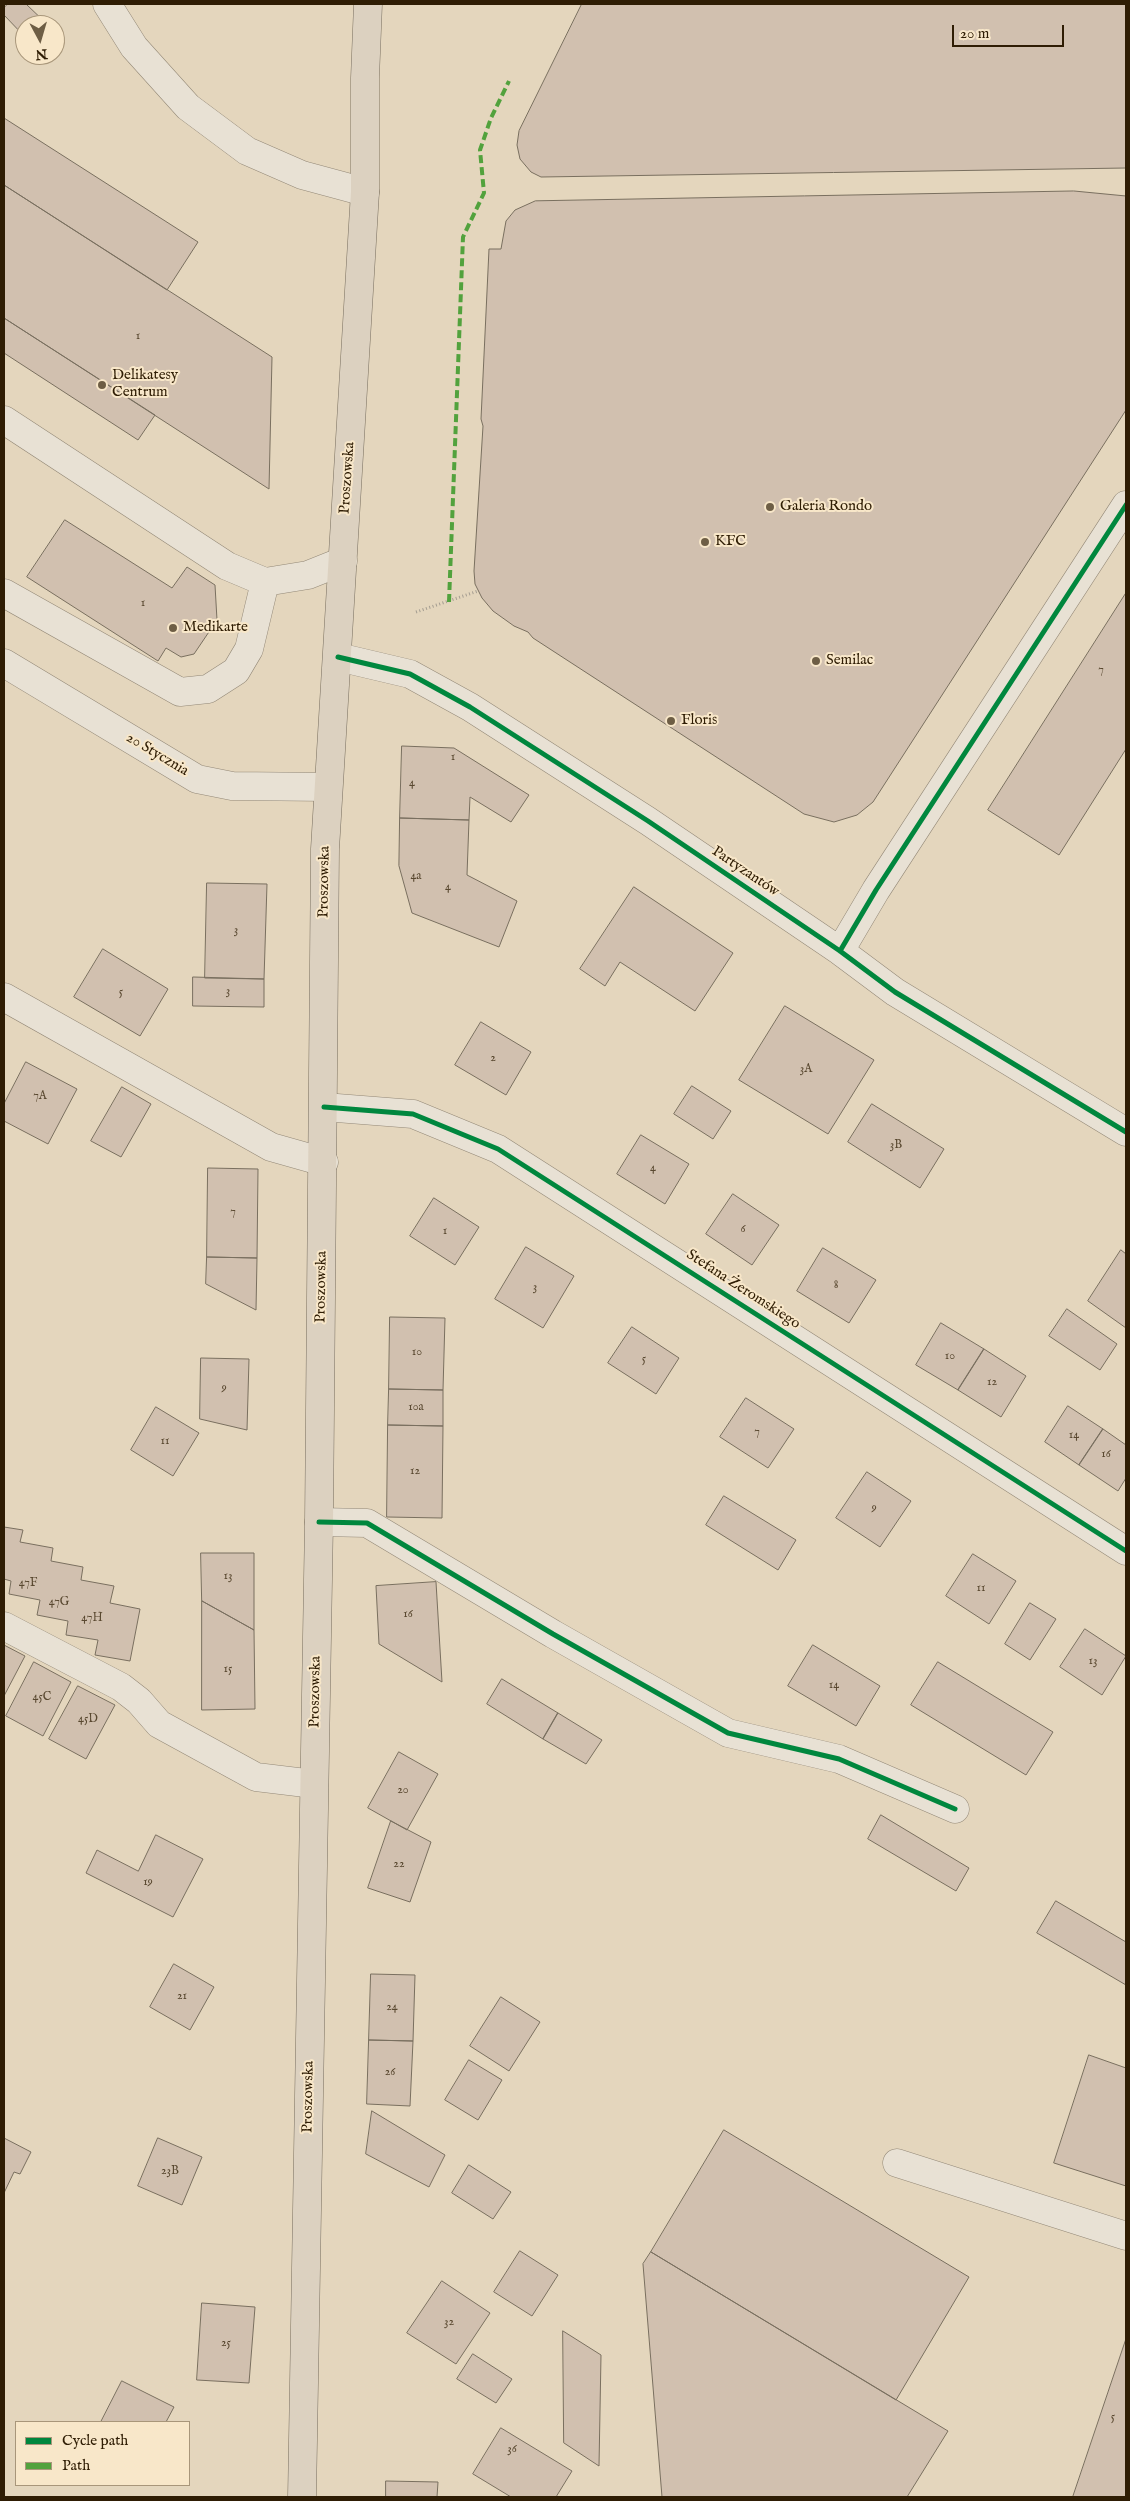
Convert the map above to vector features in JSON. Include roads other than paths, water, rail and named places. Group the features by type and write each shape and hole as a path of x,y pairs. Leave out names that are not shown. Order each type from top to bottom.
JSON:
{"main road":[{"name":"Proszowska","path":"302,2497 319,1522 324,1162 325,849 365,192 365,78 368,4"}],"street":[{"path":"107,4 134,47 188,108 247,151 302,175 365,192"},
{"path":"4,420 227,566 265,582 308,575 343,561"},
{"path":"840,951 876,890 1126,505"},
{"path":"4,593 180,692 208,689 236,671 249,649 265,582"},
{"name":"Partyzantów","path":"338,657 410,674 470,707 648,822 840,951 895,992 1126,1132"},
{"name":"20 Stycznia","path":"4,663 197,779 232,786 328,787"},
{"path":"4,996 271,1147 324,1162"},
{"name":"Stefana Żeromskiego","path":"324,1107 413,1114 498,1148 1126,1551"},
{"path":"319,1522 367,1523 552,1634 728,1733 839,1759 956,1809"},
{"path":"4,1626 121,1687 139,1701 159,1724 256,1777 314,1784"},
{"path":"897,2163 1126,2236"}],"place":[{"name":"Delikatesy Centrum","path":"102,385"},
{"name":"Galeria Rondo","path":"770,507"},
{"name":"KFC","path":"705,542"},
{"name":"Medikarte","path":"173,628"},
{"name":"Semilac","path":"816,661"},
{"name":"Floris","path":"671,721"}]}
